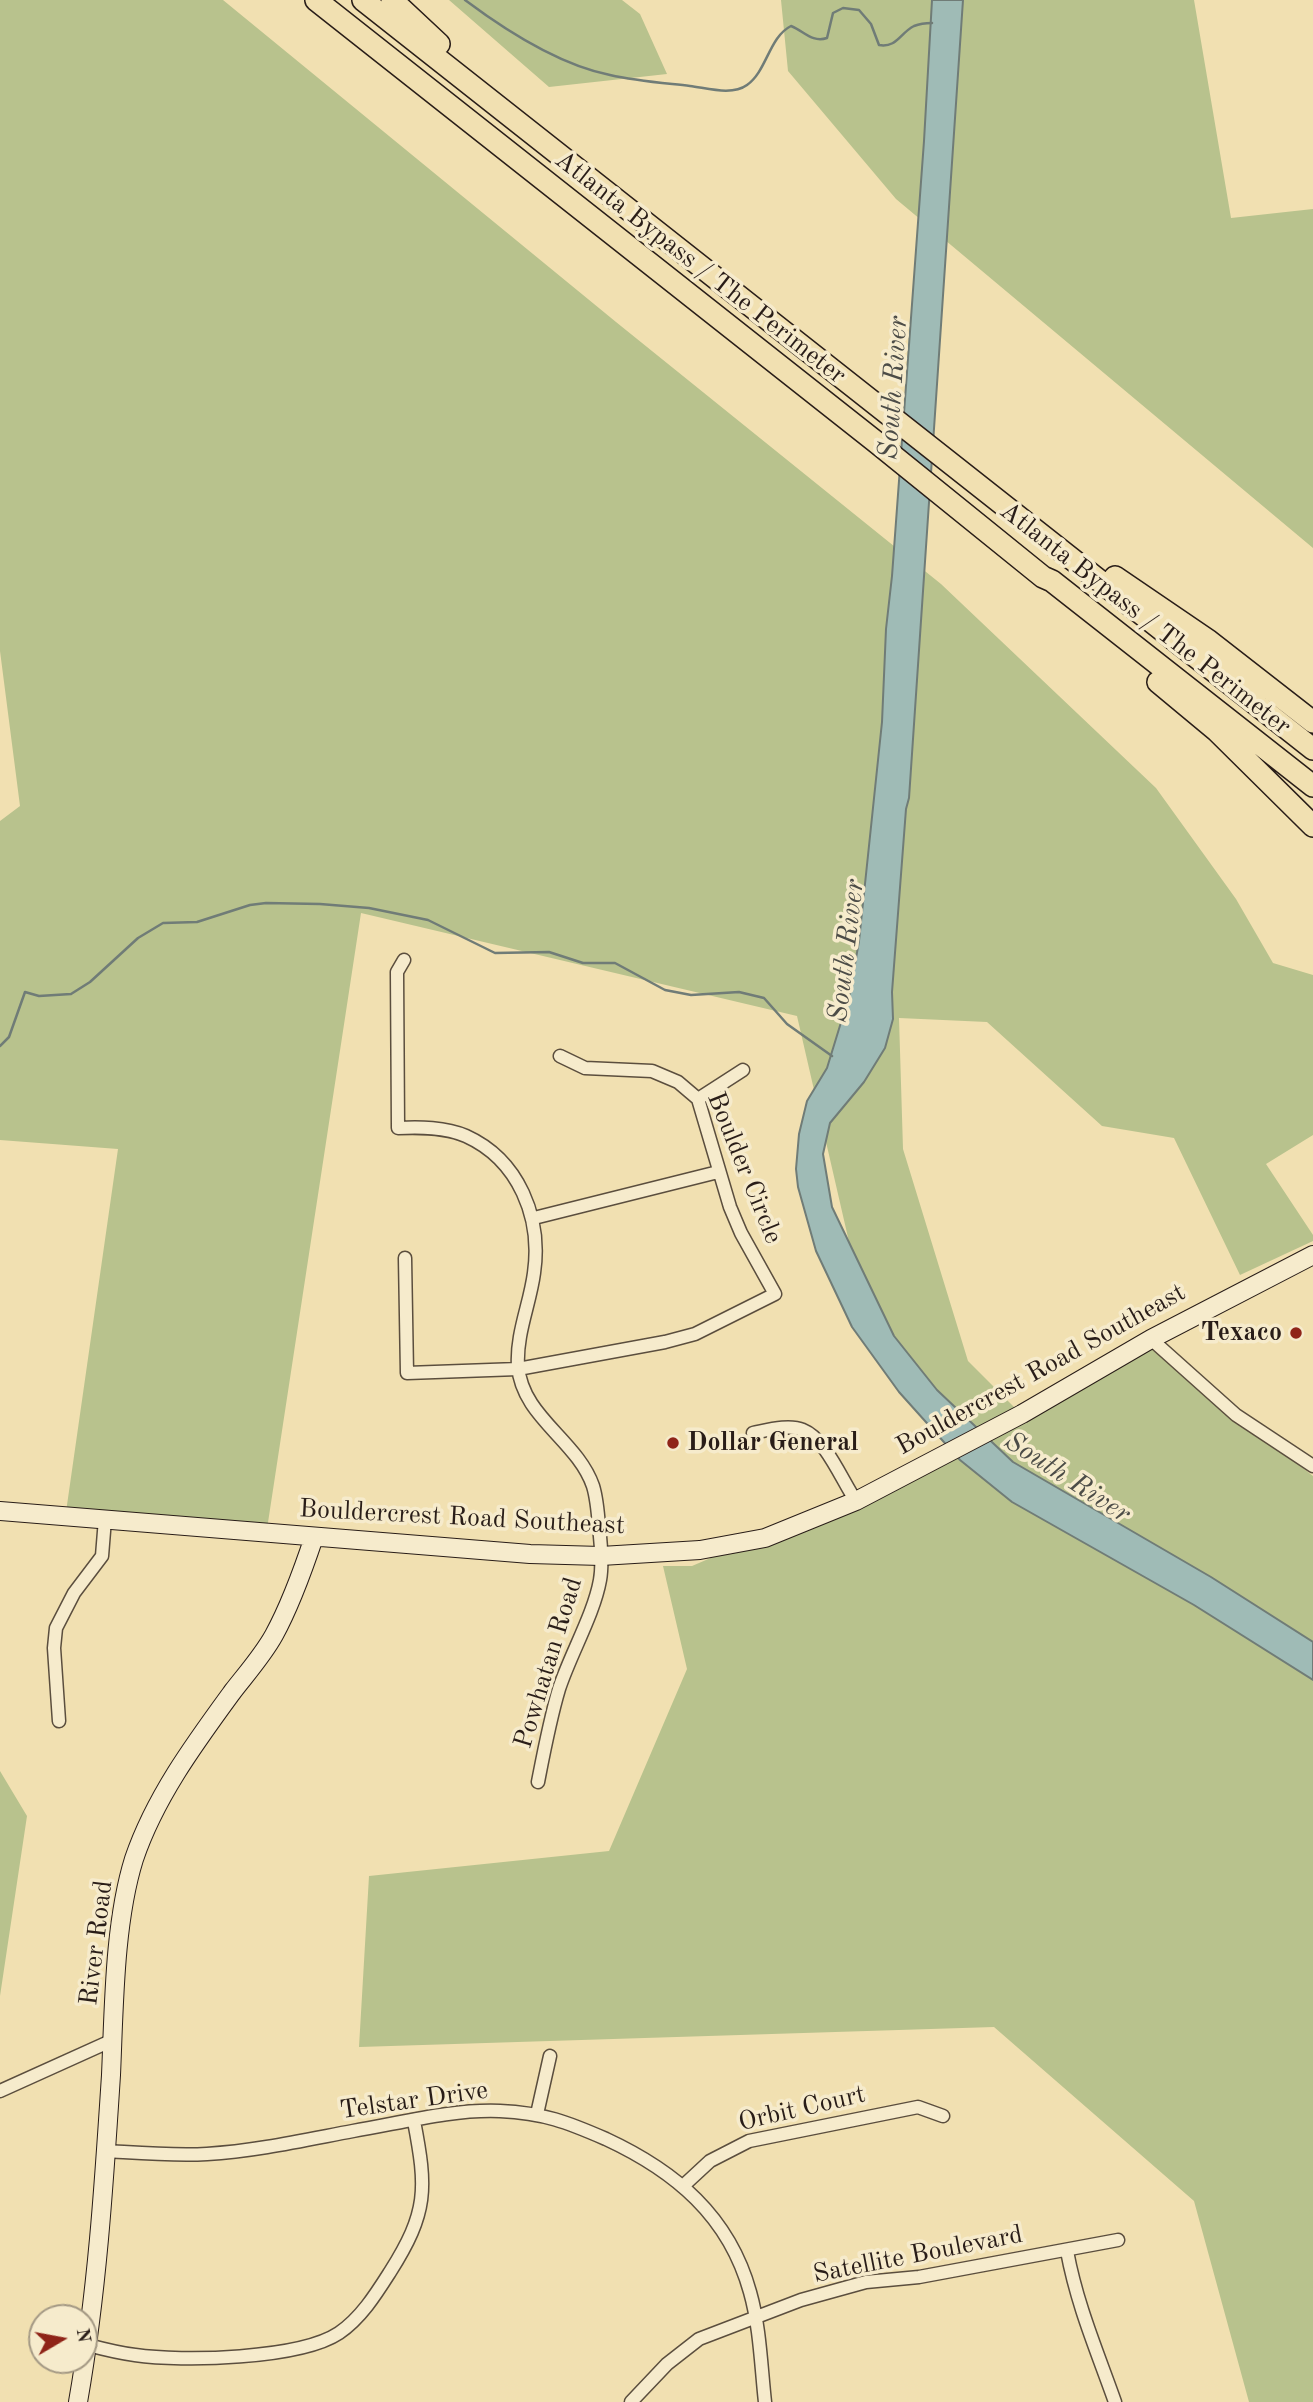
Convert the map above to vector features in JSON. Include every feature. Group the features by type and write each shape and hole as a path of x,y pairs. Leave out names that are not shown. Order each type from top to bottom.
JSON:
{"highway":[{"path":"304,0 411,75"},
{"name":"Atlanta Bypass / The Perimeter","path":"316,0 1043,577 1052,581 1313,786"},
{"name":"Atlanta Bypass / The Perimeter","path":"363,0 1313,749"},
{"path":"392,0 542,142"},
{"path":"950,462 1209,641 1313,722"},
{"path":"1043,577 1094,631 1217,731 1313,826"}],"street":[{"path":"404,960 397,972 398,1128 447,1130 466,1136 485,1148 516,1180 534,1218 537,1239 534,1273 517,1346 518,1369 407,1373 405,1258"},
{"name":"Boulder Circle","path":"518,1369 695,1334 775,1294 741,1233 718,1172 698,1099 678,1082 652,1071 585,1068 560,1056"},
{"path":"698,1099 743,1070"},
{"path":"534,1218 718,1172"},
{"name":"Bouldercrest Road Southeast","path":"0,1511 314,1537 601,1556 700,1550 765,1538 856,1501 1022,1414 1151,1339 1313,1255"},
{"path":"1151,1339 1236,1415 1313,1466"},
{"name":"Powhatan Road","path":"518,1369 523,1391 540,1416 575,1456 591,1482 596,1497 601,1556 600,1581 559,1689 538,1782"},
{"path":"753,1433 782,1428 803,1429 821,1444 856,1501"},
{"path":"59,1720 54,1648 56,1628 74,1593 102,1556 105,1518"},
{"name":"River Road","path":"92,2304 106,2151 122,1910 134,1860 150,1820 169,1784 198,1738 274,1636 302,1575 314,1537"},
{"path":"0,2091 113,2040"},
{"path":"537,2114 550,2056"},
{"name":"Orbit Court","path":"683,2186 710,2161 749,2141 918,2107 943,2116"},
{"name":"Telstar Drive","path":"106,2151 209,2154 454,2114 497,2111 537,2114 564,2120 642,2156 683,2186 705,2208 740,2264 751,2293 765,2402"},
{"path":"98,2347 162,2358 221,2356 284,2352 316,2344 338,2333 356,2318 376,2294 402,2253 418,2220 424,2193 422,2162 414,2121"},
{"name":"Satellite Boulevard","path":"631,2402 667,2364 699,2339 801,2300 866,2282 919,2277 1118,2241"},
{"path":"1067,2251 1074,2289 1115,2402"},
{"name":"River Road","path":"78,2402 83,2374"}],"green space":[{"path":"0,0 223,0 941,584 1156,788 1236,899 1273,963 1313,975 1313,1135 1266,1164 1313,1235 1313,1241 1240,1275 1174,1138 1102,1126 987,1022 899,1018 903,1149 968,1361 1016,1409 1140,1340 1313,1476 1313,2402 1249,2402 1194,2201 994,2027 359,2047 369,1876 609,1851 687,1669 663,1566 692,1566 953,1454 873,1346 797,1016 361,913 267,1529 66,1512 118,1149 0,1140 0,821 20,806 0,651"},
{"path":"449,0 622,0 640,14 667,74 549,87"},
{"path":"781,0 1194,0 1231,218 1313,209 1313,548 896,199 788,71"},
{"path":"0,1771 27,1816 0,1996"}],"water":[{"name":"South River","path":"932,0 963,0 909,798 892,992 893,1019 885,1048 864,1082 830,1123 823,1154 832,1207 894,1336 937,1390 1013,1462 1211,1577 1313,1642 1313,1680 1194,1605 1012,1502 960,1460 899,1392 852,1327 816,1251 798,1187 796,1169 799,1134 807,1101 827,1068 850,993 859,941 882,722 886,629 924,141"}],"waterway":[{"path":"465,0 534,45 591,70 630,79 719,90 741,88 754,79 778,38 791,26 812,38 827,38 833,13 843,8 859,10 871,24 879,45 894,42 914,26 932,23"},
{"path":"0,1046 9,1037 25,992 39,996 71,994 90,982 138,938 163,923 197,922 250,905 266,903 369,908 428,920 495,953 549,952 583,963 615,963 665,990 691,995 739,992 764,998 787,1024 832,1056"}],"place":[{"name":"Texaco","path":"1296,1333"},
{"name":"Dollar General","path":"673,1443"}]}
